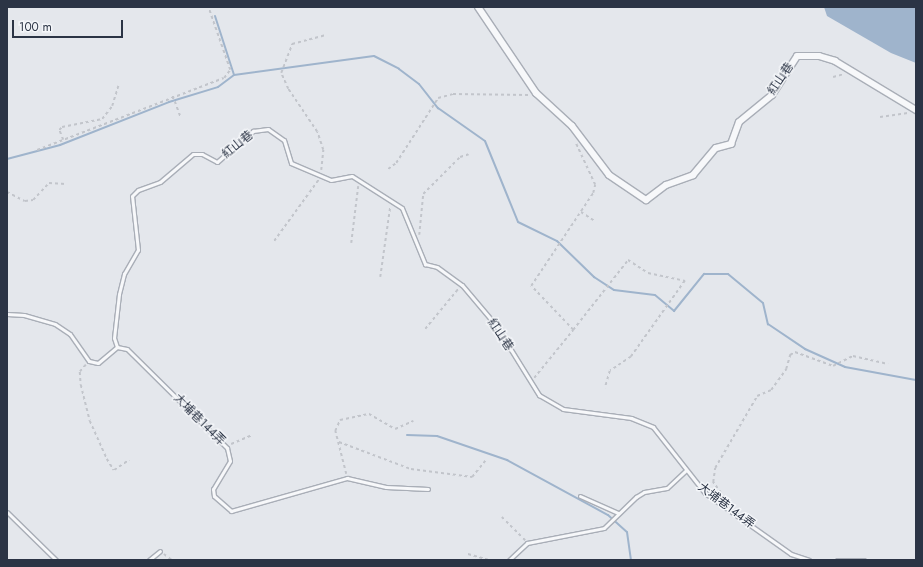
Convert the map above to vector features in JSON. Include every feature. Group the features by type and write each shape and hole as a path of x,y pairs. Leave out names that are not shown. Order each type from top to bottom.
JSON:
{"street":[{"name":"紅山巷","path":"478,7 536,94 572,126 609,175 646,200 666,185 693,175 716,148 731,144 739,122 772,94 797,56 819,56 834,61 913,111"}],"lane":[{"name":"紅山巷","path":"117,346 114,338 119,294 124,274 138,250 132,201 138,190 160,182 193,154 202,154 217,162 259,129 277,134 284,140 291,163 320,178 331,180 344,175 360,180 392,201 407,215 425,264 437,267 462,285 495,324 530,383"},
{"path":"7,314 24,315 56,324 70,334 89,361 98,363 117,346"},
{"name":"大埔巷144弄","path":"117,346 128,349 226,448 230,461 214,489 214,496 231,511 347,478 386,487 428,489"},
{"name":"大埔巷144弄","path":"530,383 539,396 563,409 631,418 653,427 669,444 685,471 705,493 791,554 810,560"},
{"path":"510,560 527,543 599,530 644,492 667,488 685,471"},
{"path":"580,496 618,513"},
{"path":"7,512 56,560"},
{"path":"148,560 160,551"},
{"path":"837,560 864,560"}],"path":[{"path":"37,150 174,96 218,82 230,70 208,7"},
{"path":"274,241 320,178 323,150 317,132 288,89 282,73 292,44 325,35"},
{"path":"62,140 59,130 62,127 102,119 112,106 118,86"},
{"path":"388,169 400,158 438,98 453,94 525,97 536,94"},
{"path":"174,96 181,118"},
{"path":"880,117 913,111"},
{"path":"572,330 531,286 581,212 594,185 574,140"},
{"path":"417,241 422,228 420,201 423,194 460,156 469,154"},
{"path":"350,243 355,194 360,180"},
{"path":"7,192 25,202 33,200 49,184 66,184"},
{"path":"380,277 392,201"},
{"path":"581,212 594,220"},
{"path":"530,383 628,260 648,273 685,281 631,357 610,370 605,388"},
{"path":"425,329 462,285"},
{"path":"735,514 713,482 715,468 757,396 771,390 786,368 790,355 795,352 833,366 853,356 888,364"},
{"path":"89,361 80,372 90,421 111,469 129,460"},
{"path":"347,478 336,427 347,418 369,414 395,429 412,420"},
{"path":"226,448 252,435"},
{"path":"339,442 411,469 472,477 484,460"},
{"path":"502,517 527,543"},
{"path":"160,551 172,560"},
{"path":"468,554 489,560"}],"water":[{"path":"824,7 916,7 916,63 891,53 827,16"}],"waterway":[{"path":"215,16 234,75"},
{"path":"7,159 60,145 169,102 218,87 234,75 374,56 399,69 419,84 438,108 485,141 518,222 557,241 594,277 614,290 655,295 674,311 704,274 728,274 763,303 768,324 805,349 845,367 916,380"},
{"path":"407,435 437,436 507,460 608,515 627,532 631,560"}]}
